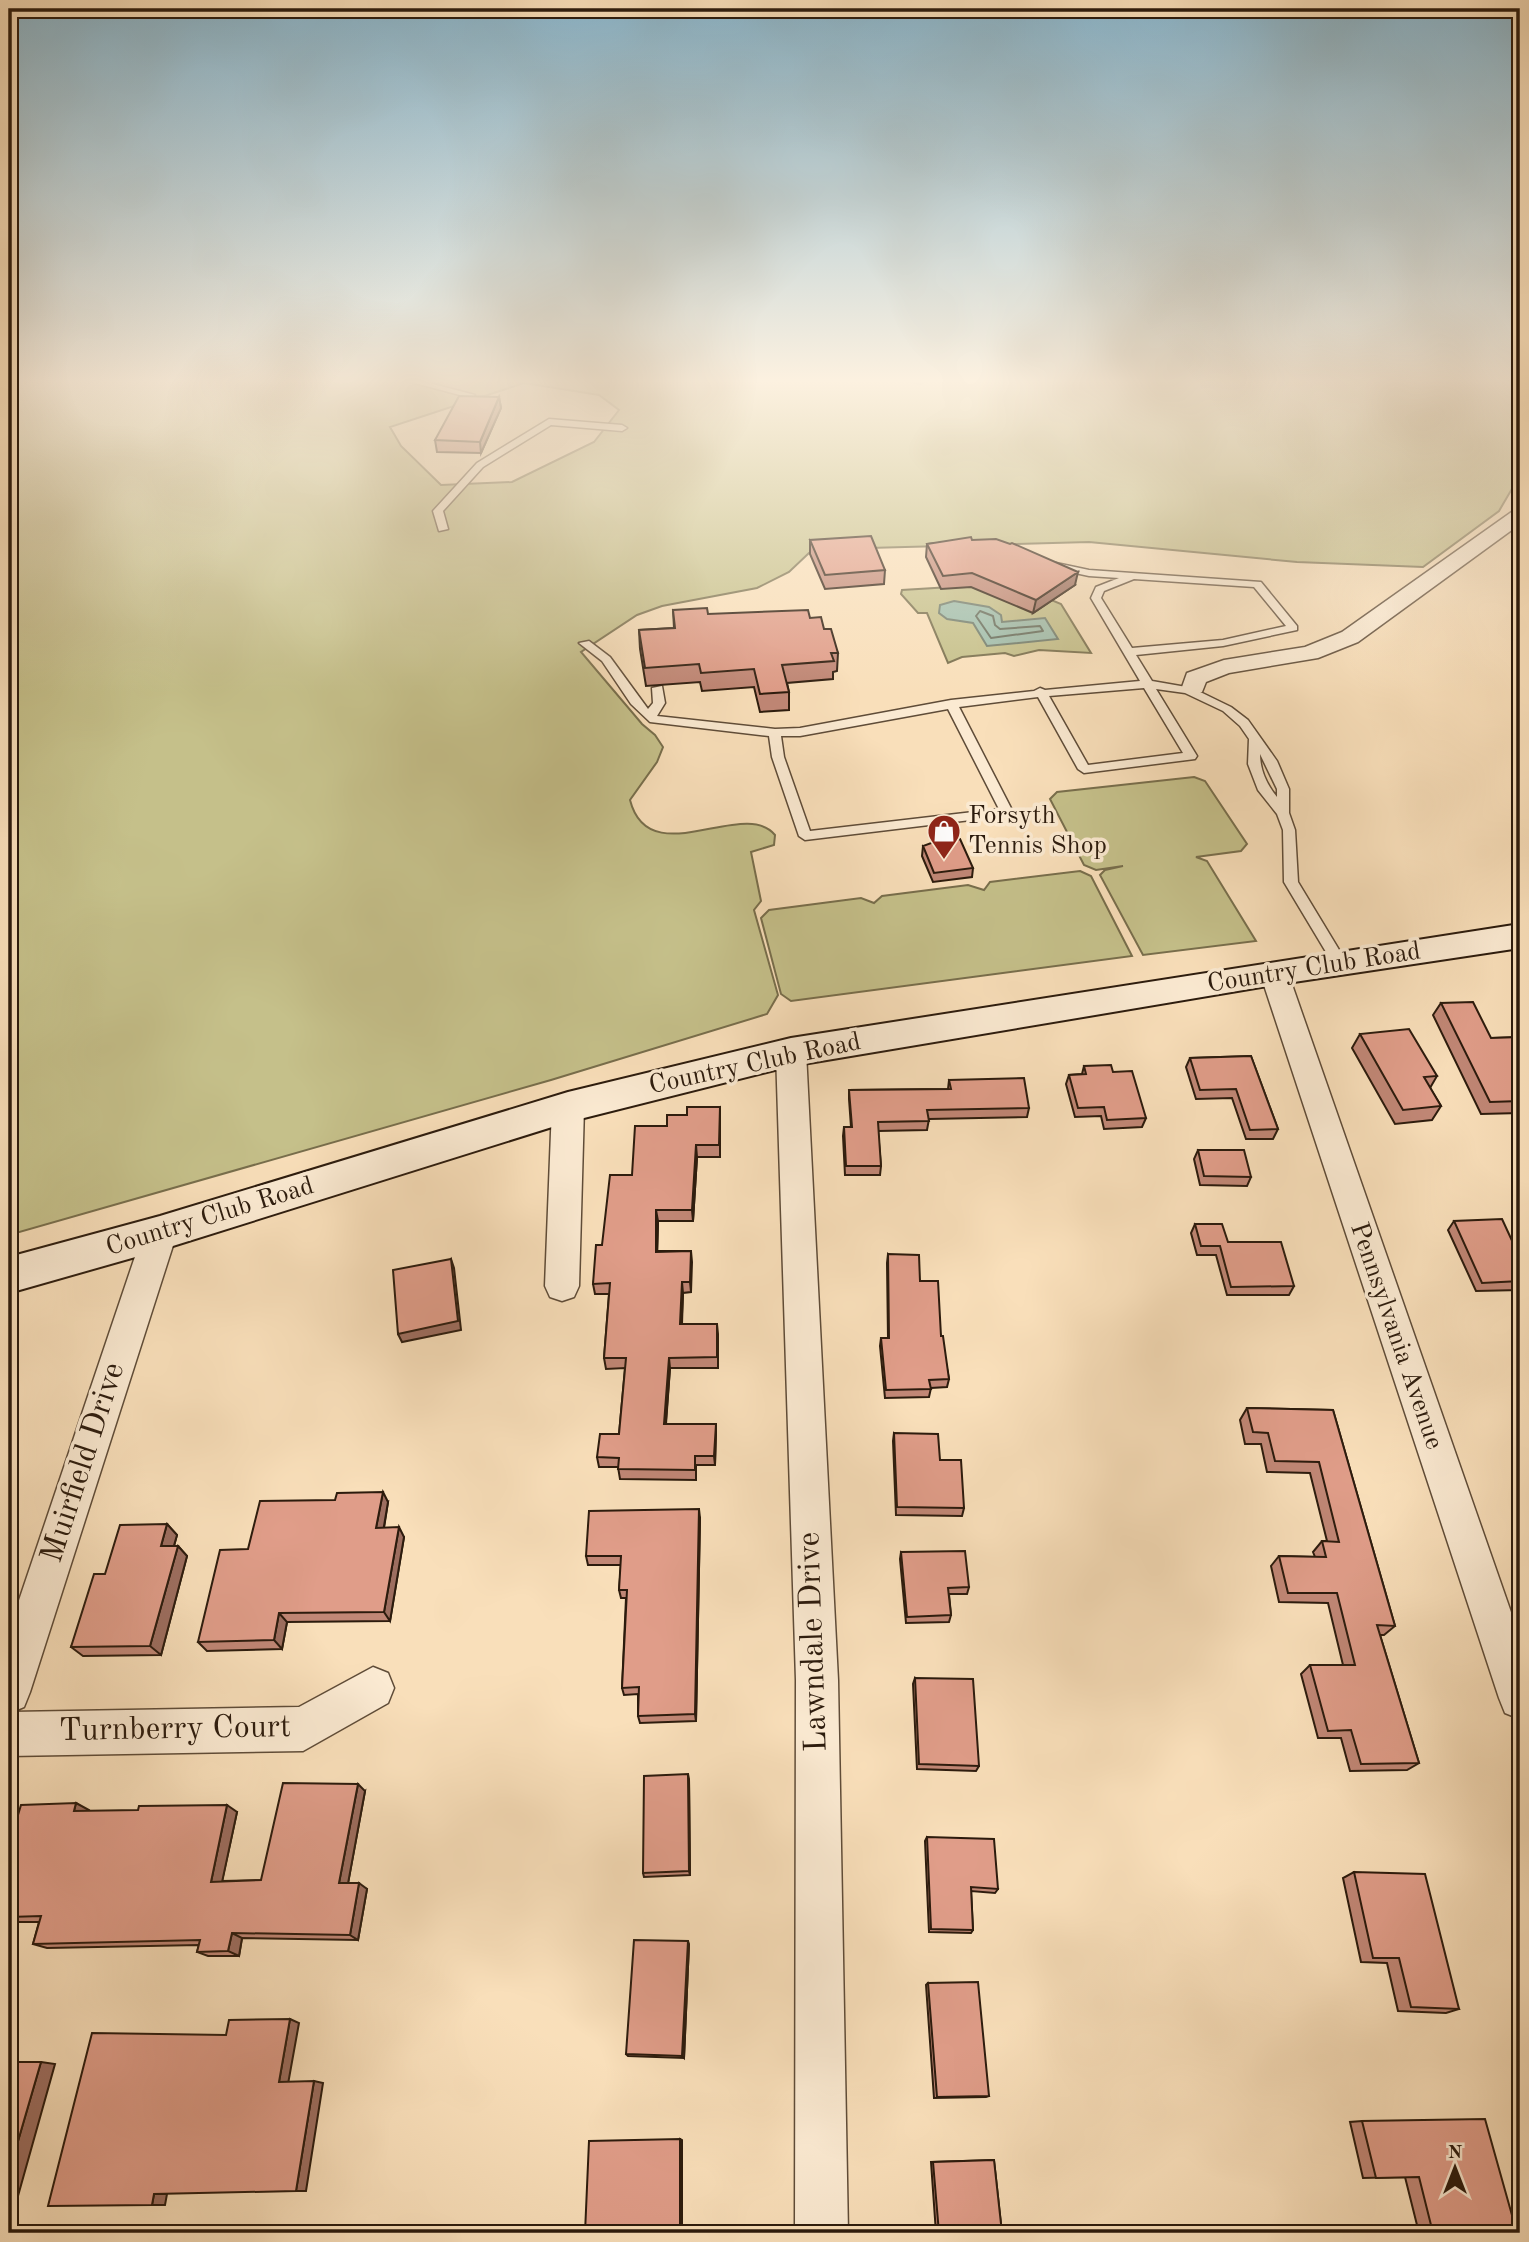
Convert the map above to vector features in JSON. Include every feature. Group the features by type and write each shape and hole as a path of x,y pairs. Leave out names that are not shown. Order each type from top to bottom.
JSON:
{"main road":[{"name":"Country Club Road","path":"9,1275 160,1233 568,1107 791,1052 1274,973 1520,936"}],"street":[{"path":"1191,688 1210,685 1220,677 1256,663 1310,653 1350,637 1520,515"},
{"name":"Pennsylvania Avenue","path":"1274,973 1520,1698"},
{"name":"Lawndale Drive","path":"791,1052 817,1681 822,2233"},
{"path":"562,1286 568,1107"},
{"name":"Muirfield Drive","path":"9,1692 160,1233"},
{"name":"Turnberry Court","path":"9,1734 303,1729 373,1688"}],"lane":[{"path":"443,529 438,511 461,484"},
{"path":"1045,562 1089,573 1257,584 1293,628 1223,643 1128,652"},
{"path":"1040,691 1084,769 1191,756 1096,598 1100,589 1107,585 1139,576"},
{"path":"585,643 602,652 639,710 649,716 667,723 775,733 800,732 951,704 1040,691 1146,684 1191,688 1227,709 1244,723 1254,741 1254,764 1264,790 1283,813 1290,840 1290,882 1340,963"},
{"path":"649,716 655,712 659,703 658,688"},
{"path":"775,733 778,757 805,836 1007,812 951,704"}],"shaded area":[{"path":"9,484 1515,484 1499,511 1423,567 1297,562 1089,542 868,548 809,553 789,572 757,588 662,606 637,615 581,652 663,747 657,762 630,800 640,821 656,831 676,834 742,824 761,826 775,835 774,845 751,852 761,901 754,910 778,995 767,1014 551,1080 9,1235"},
{"path":"984,585 1018,586 1061,604 1091,653 1039,650 1014,656 1005,653 962,657 948,663 927,613 918,613 901,594 902,590"},
{"path":"1194,777 1205,781 1247,844 1241,851 1196,857 1207,861 1256,941 1143,955 1100,875 1105,870 1123,866 1096,870 1084,865 1050,799 1057,792"},
{"path":"1080,871 1091,876 1132,956 791,1001 781,994 761,918 769,910 861,898 874,903 882,896 968,885 984,890 990,882"}],"water":[{"path":"954,601 989,607 1001,615 1002,622 1045,618 1058,639 987,646 973,623 947,619 939,613 940,605"}],"building":[{"path":"871,536 885,570 825,575 810,540"},
{"path":"971,537 972,540 996,539 1012,543 1078,572 1036,600 972,573 943,576 927,544"},
{"path":"707,608 708,614 808,610 810,618 821,617 824,629 831,629 838,653 831,653 834,661 782,665 789,692 760,694 754,669 701,673 699,664 645,668 639,630 675,628 673,610"},
{"path":"960,839 973,868 934,873 923,846"},
{"path":"1473,1002 1491,1038 1520,1037 1520,1101 1490,1102 1441,1003"},
{"path":"1409,1029 1437,1076 1424,1077 1441,1106 1403,1110 1360,1034"},
{"path":"1251,1056 1278,1129 1250,1130 1236,1089 1200,1090 1190,1058"},
{"path":"1111,1065 1113,1072 1132,1071 1146,1118 1107,1120 1104,1107 1078,1108 1069,1075 1086,1074 1084,1066"},
{"path":"1024,1078 1029,1108 927,1110 929,1121 878,1122 881,1166 846,1166 844,1127 852,1127 849,1090 951,1089 949,1080"},
{"path":"687,1107 720,1107 719,1145 696,1145 692,1210 656,1210 656,1252 691,1251 690,1282 682,1282 680,1324 717,1324 717,1357 669,1358 664,1424 716,1424 714,1456 695,1456 695,1470 618,1469 619,1458 597,1457 600,1434 619,1434 626,1358 604,1358 610,1283 593,1284 596,1245 602,1245 610,1175 632,1175 635,1126 667,1126 667,1115 687,1115"},
{"path":"1198,1150 1244,1150 1251,1177 1204,1176"},
{"path":"1502,1219 1520,1258 1520,1281 1482,1283 1454,1221"},
{"path":"1195,1224 1222,1224 1228,1242 1281,1242 1294,1286 1231,1287 1220,1246 1201,1246"},
{"path":"888,1254 919,1255 920,1281 938,1281 941,1336 949,1379 929,1380 931,1389 886,1390 881,1338 889,1338"},
{"path":"451,1259 458,1321 398,1334 393,1270"},
{"path":"1247,1408 1333,1410 1395,1626 1377,1625 1419,1763 1361,1764 1351,1730 1328,1731 1310,1665 1355,1665 1337,1593 1288,1593 1279,1556 1326,1557 1322,1541 1339,1542 1319,1462 1275,1461 1268,1433 1253,1432"},
{"path":"894,1433 938,1434 940,1460 961,1460 964,1508 897,1507"},
{"path":"383,1492 376,1528 399,1527 384,1612 279,1613 274,1640 198,1642 220,1550 248,1549 260,1501 335,1500 337,1493"},
{"path":"699,1509 695,1714 638,1716 639,1687 622,1688 627,1590 619,1590 621,1556 586,1556 589,1511"},
{"path":"167,1524 161,1546 178,1546 150,1646 71,1647 94,1574 105,1574 120,1525"},
{"path":"965,1551 969,1587 948,1588 951,1615 907,1617 901,1552"},
{"path":"915,1678 973,1679 979,1766 919,1764"},
{"path":"688,1774 689,1871 643,1873 644,1776"},
{"path":"283,1783 358,1784 339,1883 359,1883 350,1935 232,1933 228,1951 197,1952 200,1940 33,1944 41,1916 9,1917 13,1889 9,1889 9,1845 21,1805 76,1803 74,1811 138,1810 139,1806 227,1805 211,1882 261,1880"},
{"path":"927,1837 994,1839 998,1889 971,1887 973,1930 931,1929"},
{"path":"1354,1872 1425,1874 1459,2009 1411,2007 1399,1958 1373,1958"},
{"path":"634,1940 688,1941 682,2056 626,2054"},
{"path":"978,1982 989,2096 937,2097 928,1983"},
{"path":"290,2019 279,2082 314,2081 296,2191 154,2194 152,2205 48,2206 92,2033 226,2035 229,2020"},
{"path":"9,2062 41,2062 9,2172"},
{"path":"1485,2119 1517,2233 1433,2233 1419,2177 1376,2178 1362,2121"},
{"path":"680,2139 680,2233 585,2233 589,2141"},
{"path":"994,2160 1002,2233 939,2233 933,2162"}],"place":[{"name":"Forsyth Tennis Shop","path":"944,861"}]}
